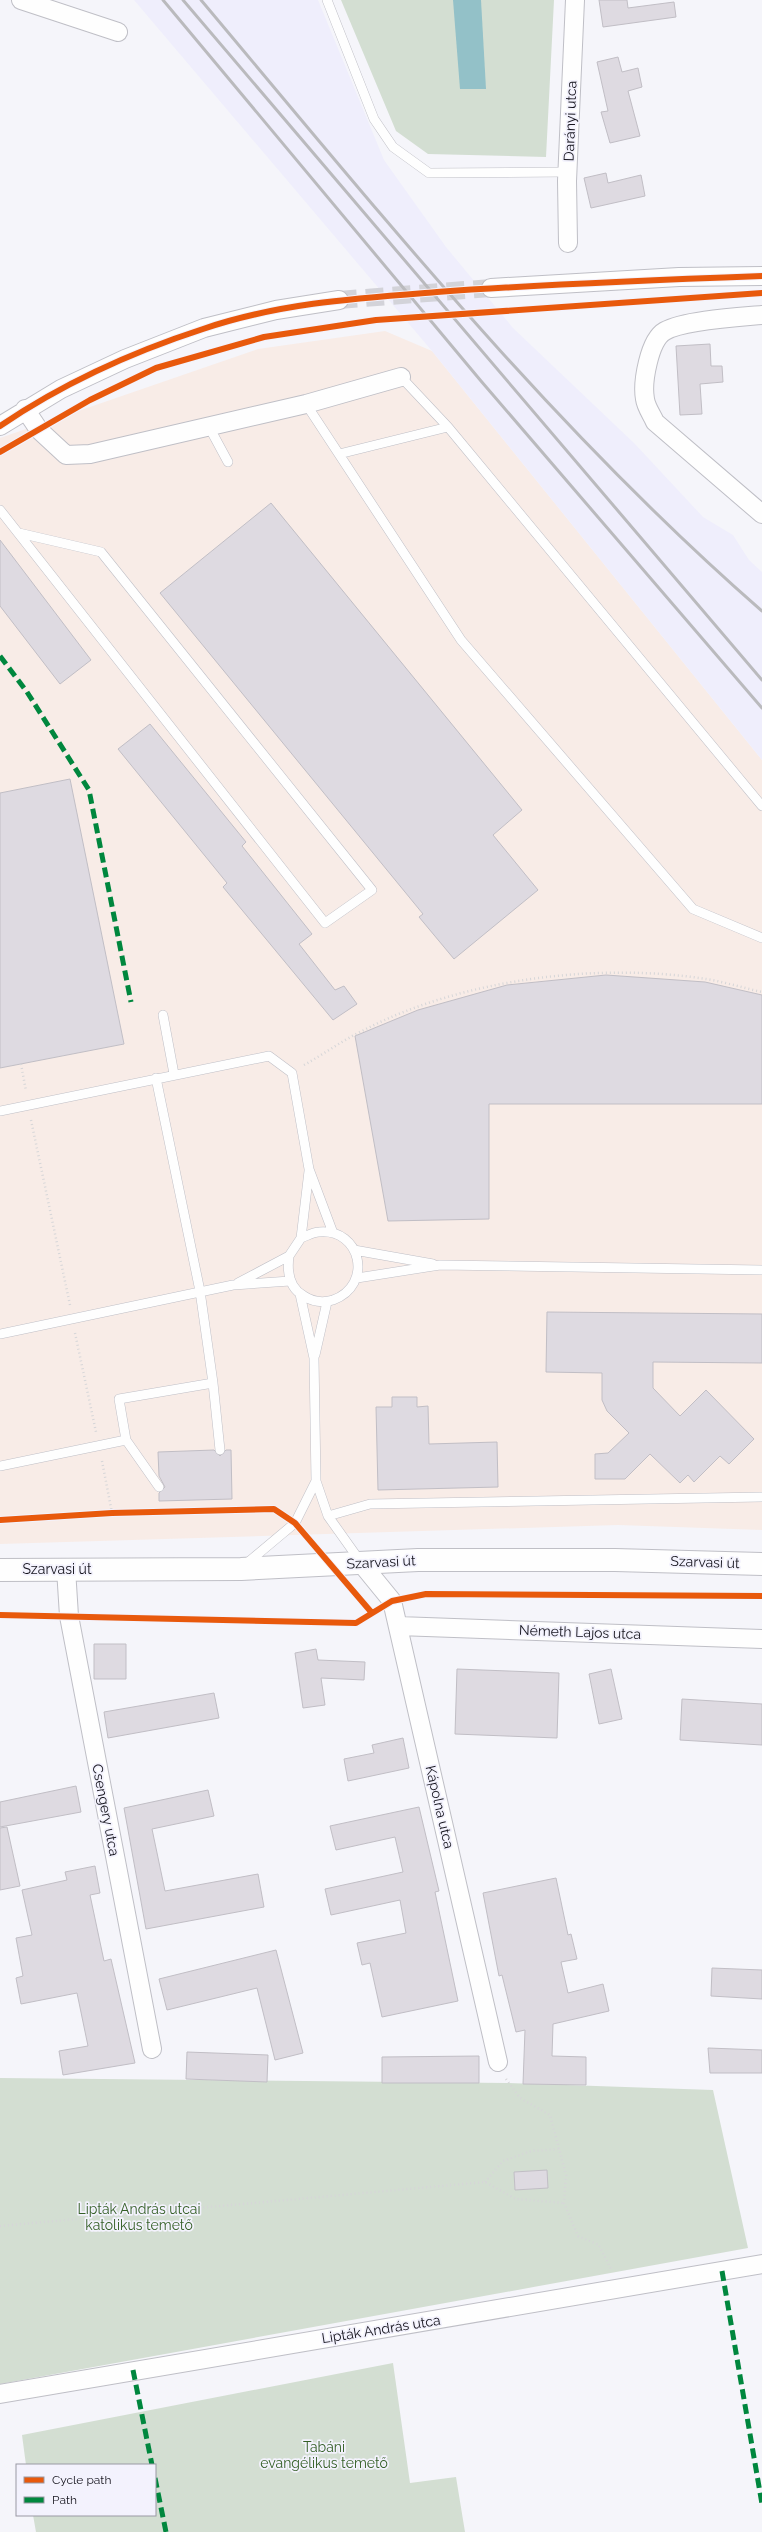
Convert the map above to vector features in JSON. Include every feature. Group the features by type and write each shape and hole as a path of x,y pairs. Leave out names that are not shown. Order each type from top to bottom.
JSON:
{"main road":[{"name":"Szarvasi út","path":"0,1570 241,1569 418,1560 615,1560 762,1564"}],"street":[{"path":"21,0 118,32"},
{"name":"Darányi utca","path":"568,243 568,172 575,0"},
{"path":"491,288 671,278 760,276"},
{"path":"0,426 25,409 61,389 124,359 204,328 276,310 339,300"},
{"path":"762,315 688,325 664,331 656,340 644,377 645,400 655,422 762,514"},
{"path":"25,409 39,430 66,456 90,454 208,425 306,404 401,376"},
{"name":"Kápolna utca","path":"361,1563 392,1601 498,2062"},
{"name":"Csengery utca","path":"66,1570 69,1616 152,2049"},
{"name":"Németh Lajos utca","path":"398,1626 762,1639"},
{"name":"Lipták András utca","path":"0,2394 762,2264"}],"lane":[{"path":"327,0 374,119 393,147 429,173 568,172"},
{"path":"401,376 448,427 762,806"},
{"path":"306,404 340,454 393,540 461,640 693,908 762,938"},
{"path":"208,425 228,462"},
{"path":"340,454 448,427"},
{"path":"0,510 325,923 372,890 101,552 19,533"},
{"path":"163,1016 174,1074"},
{"path":"0,1111 174,1074 269,1056 292,1073 309,1169 333,1233"},
{"path":"156,1078 200,1292 213,1383 220,1450"},
{"path":"301,1238 317,1231 333,1233 347,1241 354,1250 358,1262 357,1278 343,1296 327,1302 310,1300 300,1294 290,1281 287,1268 289,1256 301,1238 309,1169"},
{"path":"354,1250 440,1265 762,1270"},
{"path":"233,1285 289,1256"},
{"path":"357,1278 440,1265"},
{"path":"0,1334 233,1285 290,1281"},
{"path":"300,1294 314,1358 316,1481 328,1516 361,1563"},
{"path":"314,1358 327,1302"},
{"path":"159,1487 126,1440 119,1399 213,1383"},
{"path":"0,1466 99,1447 126,1440"},
{"path":"241,1569 295,1522 316,1481"},
{"path":"328,1516 370,1504 762,1497"}],"path":[{"path":"292,1073 364,1030 417,1007 507,982 606,972 706,979 762,992"},
{"path":"21,1064 28,1105 112,1513"},
{"path":"104,1514 120,1513"},
{"path":"498,2062 508,2084 520,2098 550,2115 566,2175 564,2203 578,2236 600,2245 610,2263 617,2289"},
{"path":"485,2182 503,2161 531,2151 560,2149"},
{"path":"0,2226 485,2182 516,2199 564,2203"}],"shaded area":[{"path":"134,0 318,0 384,160 446,247 513,328 635,444 703,517 733,535 749,560 762,572 762,760 432,351"},
{"path":"385,331 432,351 762,760 762,1530 618,1525 0,1544 0,438 258,349"}],"green space":[{"path":"341,0 554,0 546,157 428,154 396,131"},
{"name":"Lipták András utcai katolikus temető","path":"0,2078 508,2083 713,2090 748,2248 0,2384"},
{"name":"Tabáni evangélikus temető","path":"393,2363 410,2483 456,2477 465,2532 36,2532 33,2516 156,2516 156,2464 26,2464 22,2435"}],"water":[{"path":"453,0 481,0 486,89 460,89"}],"building":[{"path":"599,0 627,0 628,8 674,2 676,17 603,27"},
{"path":"618,57 622,72 638,68 642,87 628,91 640,136 610,143 601,112 608,111 597,62"},
{"path":"606,173 608,183 641,175 645,196 591,208 584,178"},
{"path":"710,344 711,366 722,366 723,382 700,384 702,414 680,415 676,346"},
{"path":"271,503 522,810 493,835 538,890 454,959 419,917 423,914 160,593"},
{"path":"0,540 91,660 60,684 0,606"},
{"path":"150,724 246,842 242,846 312,934 299,944 335,990 344,986 357,1004 333,1020 223,887 227,883 118,749"},
{"path":"70,779 124,1044 0,1068 0,793"},
{"path":"606,975 705,982 762,995 762,1104 489,1104 489,1219 388,1221 355,1036 418,1010 507,985"},
{"path":"547,1312 762,1314 762,1363 653,1362 653,1388 680,1416 706,1390 754,1439 729,1464 720,1456 694,1482 688,1475 680,1483 650,1454 625,1479 595,1479 595,1454 608,1453 629,1433 607,1411 602,1400 602,1373 546,1372"},
{"path":"392,1397 417,1397 417,1407 428,1406 429,1444 497,1442 498,1487 378,1490 376,1407 392,1407"},
{"path":"214,1450 220,1456 226,1450 231,1450 232,1499 159,1501 159,1493 165,1487 159,1476 158,1452"},
{"path":"94,1644 126,1644 126,1679 94,1679"},
{"path":"316,1649 318,1660 365,1662 364,1680 321,1678 325,1705 303,1708 295,1653"},
{"path":"457,1669 559,1673 557,1738 455,1734"},
{"path":"611,1669 622,1719 599,1724 589,1674"},
{"path":"214,1693 219,1718 108,1738 104,1712"},
{"path":"682,1699 762,1704 762,1745 680,1740"},
{"path":"403,1738 409,1768 348,1781 344,1759 374,1753 372,1745"},
{"path":"76,1786 81,1812 0,1827 0,1802"},
{"path":"208,1790 214,1816 152,1829 165,1891 258,1874 264,1907 146,1929 124,1808"},
{"path":"419,1807 439,1891 435,1892 458,2001 382,2017 370,1963 362,1965 357,1943 406,1933 400,1900 331,1915 325,1889 403,1872 395,1837 336,1850 330,1826"},
{"path":"7,1827 20,1886 0,1890 0,1828"},
{"path":"95,1866 100,1893 90,1895 104,1961 111,1959 135,2063 63,2075 59,2051 88,2046 77,1993 21,2004 16,1978 23,1976 16,1938 32,1935 22,1890 67,1880 65,1872"},
{"path":"556,1878 568,1935 571,1934 577,1959 561,1962 568,1993 603,1984 609,2011 553,2024 552,2056 586,2057 586,2085 523,2084 525,2030 516,2032 502,1975 499,1976 483,1893"},
{"path":"276,1950 303,2053 275,2060 257,1988 167,2010 159,1979"},
{"path":"712,1968 762,1970 762,1999 711,1996"},
{"path":"708,2048 762,2050 762,2073 710,2073"},
{"path":"187,2052 268,2055 267,2082 186,2079"},
{"path":"479,2056 479,2083 382,2083 382,2057"},
{"path":"547,2170 548,2188 515,2190 514,2172"}],"tunnel":[{"path":"339,300 491,288"}],"railway":[{"path":"163,0 481,381 762,708"},
{"path":"183,0 762,680"},
{"path":"201,0 334,159 470,317 540,394 611,469 685,541 762,611"}],"marked path":[{"path":"0,656 27,692 89,790 131,1002"},
{"path":"722,2271 762,2504"},
{"path":"133,2370 152,2464"},
{"path":"156,2483 166,2532"}],"cycle path":[{"path":"0,426 48,396 98,370 150,348 232,320 290,307 349,299 478,289 559,284 762,276"},
{"path":"0,452 90,400 156,368 264,337 376,320 762,293"},
{"path":"0,1520 112,1513 274,1509 295,1523 372,1613"},
{"path":"0,1615 356,1623 392,1601 426,1594 762,1596"}]}
